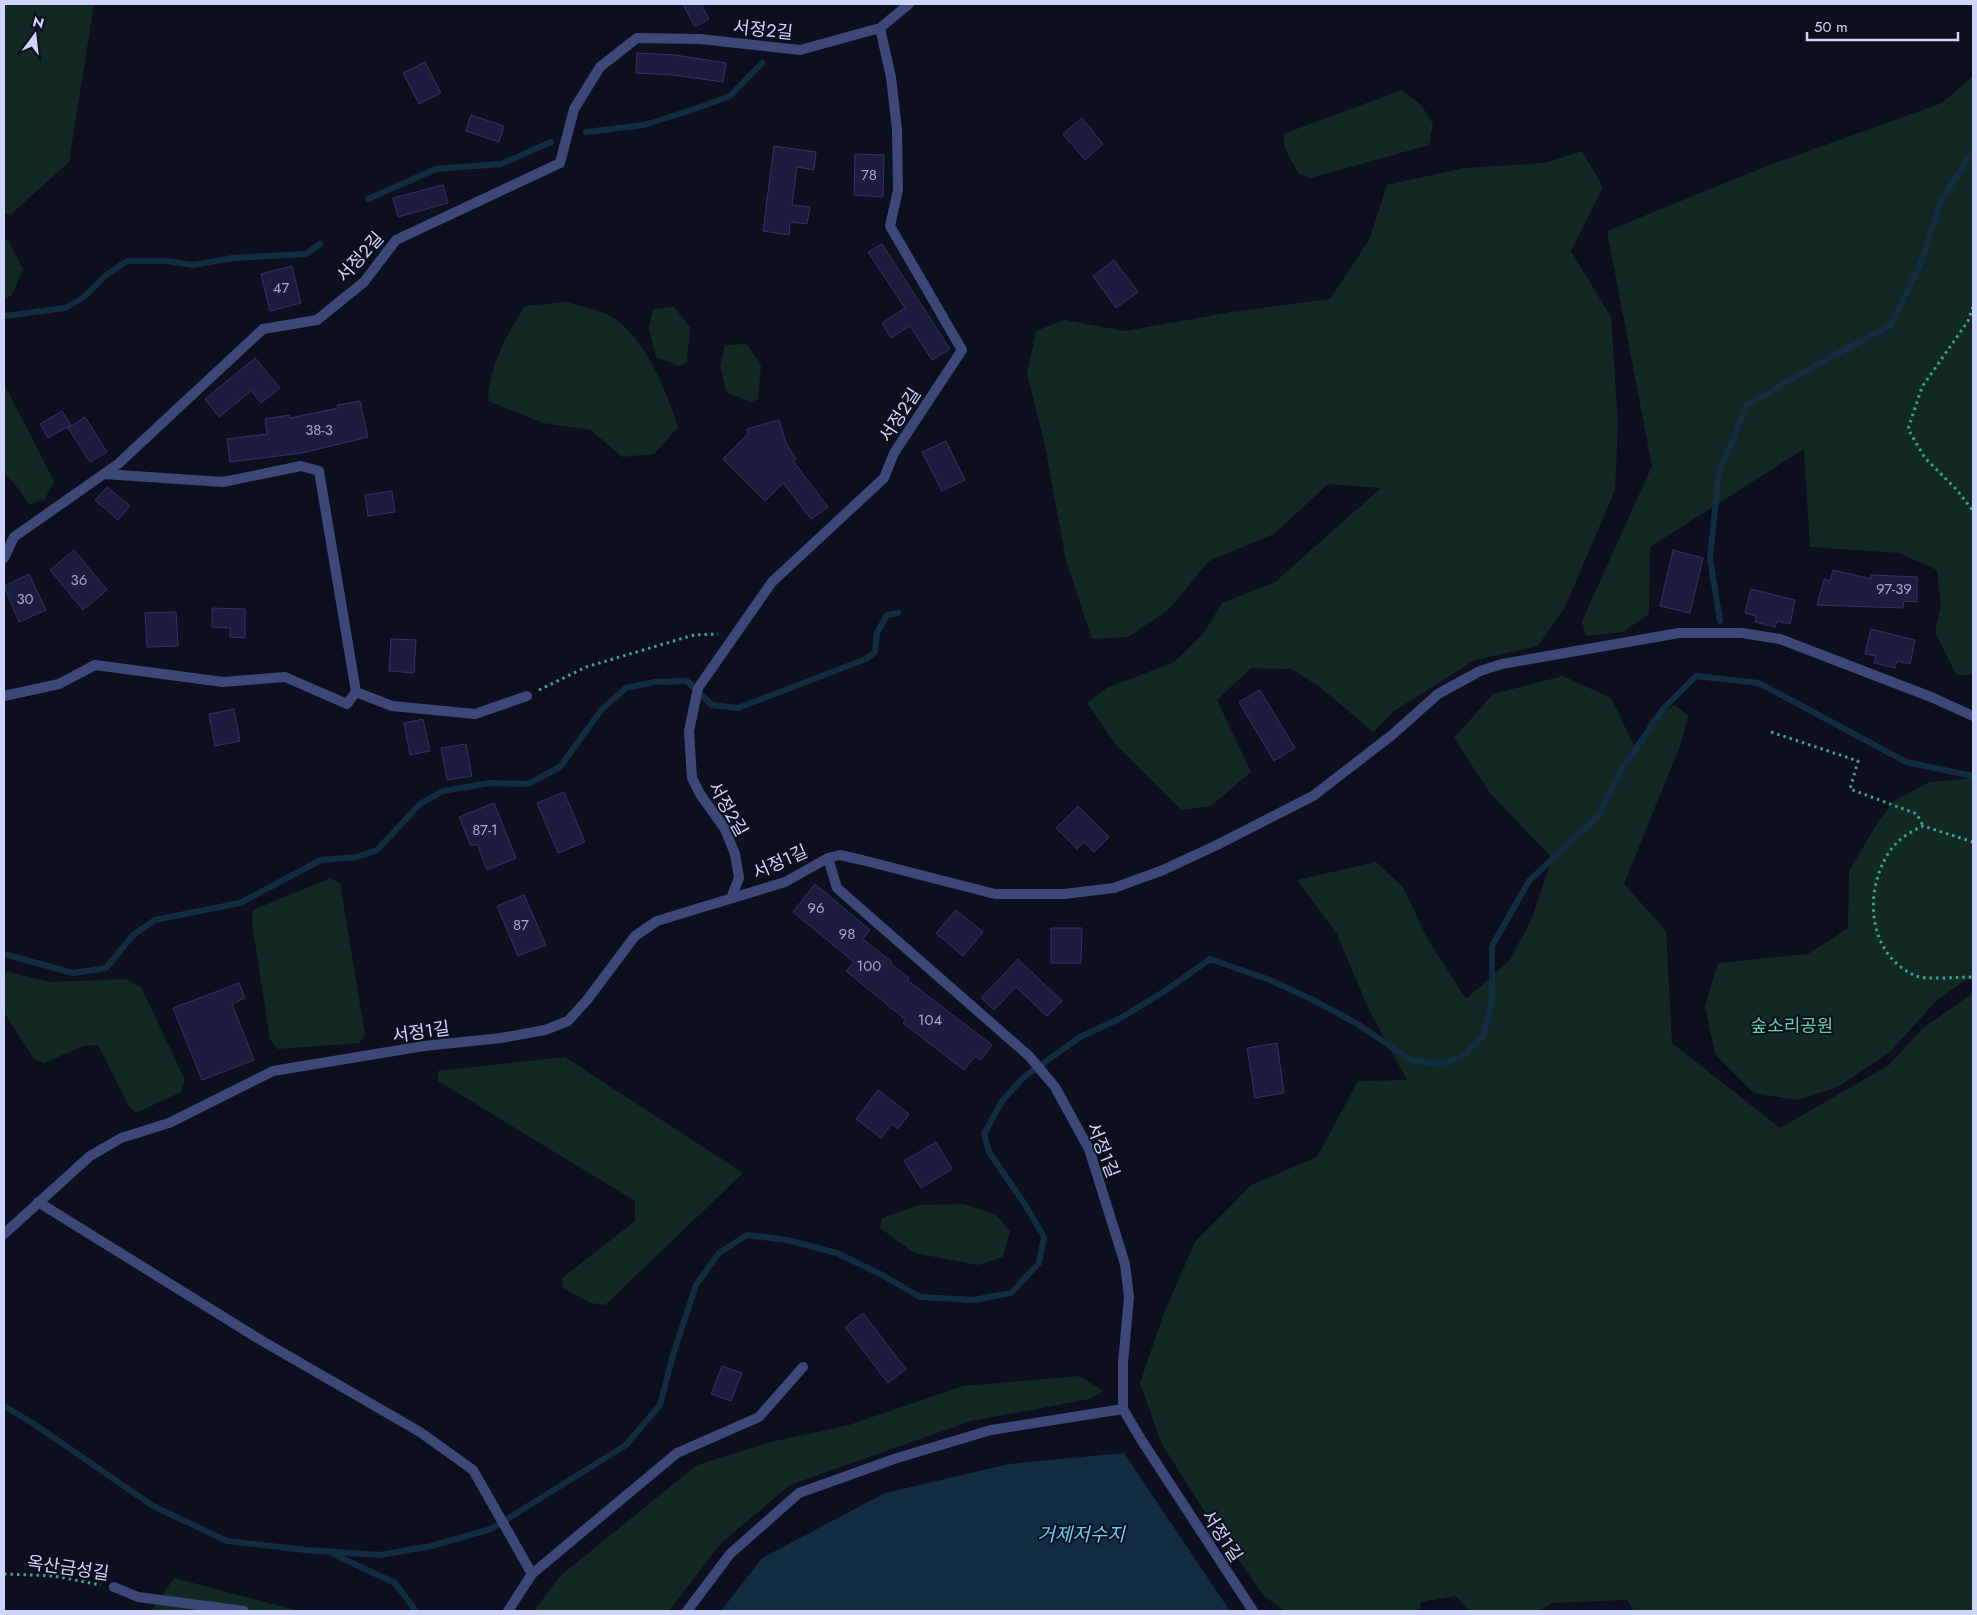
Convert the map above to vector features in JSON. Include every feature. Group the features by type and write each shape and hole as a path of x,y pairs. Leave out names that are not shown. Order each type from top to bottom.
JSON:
{"street":[{"path":"880,28 910,4"},
{"name":"서정2길","path":"4,558 14,538 118,464 264,329 317,320 364,282 396,240 560,163 574,109 600,67 637,38 700,39 800,50 880,28 891,77 897,130 898,190 890,226 962,350 894,453 884,478 772,582 698,688 689,731 692,778 700,794 725,829 735,854 739,878 731,898"},
{"path":"4,696 59,684 95,664 223,682 285,677 347,704 356,692 319,471 301,466 223,482 104,474"},
{"path":"828,858 840,855 995,894 1064,894 1114,888 1163,870 1313,796 1357,763 1438,694 1480,670 1519,661 1679,633 1742,633 1780,639 1931,697 1973,716"},
{"path":"356,692 392,706 475,714 527,696"},
{"name":"서정1길","path":"4,1234 90,1156 121,1138 169,1123 273,1071 424,1046 501,1038 545,1030 568,1021 587,1000 635,936 657,921 785,882 828,858 837,888 1029,1056 1054,1087 1089,1149 1125,1264 1129,1297 1123,1363 1123,1408 1147,1449 1253,1611"},
{"path":"38,1202 259,1339 420,1432 473,1470 532,1574"},
{"path":"508,1611 532,1574 677,1453 759,1417 803,1367"},
{"path":"686,1611 730,1554 799,1493 897,1458 991,1430 1123,1408"},
{"path":"114,1588 138,1598 244,1611"}],"path":[{"path":"1973,307 1968,321 1922,387 1908,429 1925,458 1957,490 1973,511"},
{"path":"527,696 586,667 694,635 734,634"},
{"path":"1771,732 1858,761 1850,789 1917,814 1923,826"},
{"path":"1973,842 1923,826 1906,835 1890,850 1879,870 1872,896 1874,926 1883,948 1899,965 1917,976 1973,977"},
{"name":"옥산금성길","path":"4,1574 56,1576 114,1588"}],"green space":[{"path":"4,4 94,4 69,162 10,215 4,212"},
{"path":"1973,76 1973,675 1956,675 1935,632 1941,605 1937,570 1899,553 1810,547 1804,449 1650,547 1649,614 1623,632 1586,636 1582,621 1652,466 1607,231 1767,166 1942,103"},
{"path":"1402,90 1422,106 1433,124 1429,145 1311,178 1299,174 1285,149 1283,134"},
{"path":"1582,151 1603,187 1571,251 1611,317 1618,423 1615,490 1565,607 1538,646 1475,660 1394,711 1373,732 1320,687 1292,669 1251,668 1217,700 1251,772 1211,806 1181,810 1116,745 1087,703 1107,688 1174,662 1204,633 1222,603 1275,582 1381,488 1328,484 1274,534 1209,561 1168,610 1128,637 1092,639 1066,560 1044,441 1027,374 1036,331 1064,320 1125,331 1232,312 1330,299 1369,240 1387,185 1464,168 1545,163"},
{"path":"4,239 8,240 23,269 12,295 4,299"},
{"path":"566,302 610,316 633,336 653,365 668,397 678,427 654,454 622,457 591,430 543,423 488,401 492,375 500,351 511,328 525,306"},
{"path":"674,307 690,327 687,362 679,366 656,357 649,329 653,309"},
{"path":"746,344 761,364 758,399 751,402 727,393 720,366 725,345"},
{"path":"4,384 54,481 45,499 29,505 18,488 4,473"},
{"path":"1563,676 1611,698 1637,752 1650,719 1675,705 1688,716 1681,743 1624,884 1666,931 1672,1043 1780,1128 1889,1065 1923,1028 1973,993 1973,1611 1634,1611 1627,1600 1552,1603 1539,1611 1469,1611 1456,1596 1421,1602 1419,1611 1285,1611 1264,1596 1205,1512 1162,1444 1140,1383 1164,1313 1195,1242 1251,1185 1317,1157 1358,1081 1407,1080 1369,1010 1337,934 1297,880 1376,862 1403,887 1427,938 1466,999 1509,961 1531,921 1552,858 1490,793 1454,738 1493,694"},
{"name":"숲소리공원","path":"1973,778 1973,980 1966,980 1937,1000 1890,1052 1838,1087 1797,1100 1754,1093 1715,1054 1705,1006 1718,963 1808,954 1848,928 1849,871 1878,822 1894,801 1930,782"},
{"path":"331,878 340,884 365,1035 359,1043 277,1049 270,1039 252,924 253,910"},
{"path":"8,972 50,982 125,979 141,987 185,1080 181,1092 136,1113 129,1106 98,1045 83,1046 44,1063 34,1059 4,1012 4,974"},
{"path":"565,1057 743,1173 605,1305 591,1303 563,1288 562,1278 635,1221 635,1201 438,1081 438,1071"},
{"path":"964,1204 996,1215 1010,1231 1003,1257 978,1265 914,1253 880,1228 882,1218 919,1205"},
{"path":"1079,1376 1103,1391 1090,1399 971,1421 790,1485 720,1544 669,1611 534,1611 560,1576 697,1465 771,1442 849,1425 963,1386"},
{"path":"174,1578 299,1611 151,1611"}],"water":[{"name":"거제저수지","path":"1124,1453 1230,1611 721,1611 762,1558 885,1493 1009,1464"}],"building":[{"path":"683,4 701,4 709,19 695,27"},
{"path":"637,53 675,55 726,63 723,82 673,75 636,73"},
{"path":"425,62 441,93 419,104 403,73"},
{"path":"471,115 504,126 499,142 466,131"},
{"path":"1082,118 1103,144 1085,160 1063,134"},
{"path":"774,146 816,152 814,170 797,167 792,205 810,207 807,224 790,222 789,235 763,231"},
{"path":"855,154 884,155 883,197 854,195"},
{"path":"443,185 448,203 398,217 393,198"},
{"path":"882,244 950,349 932,360 910,326 891,338 882,323 905,308 868,252"},
{"path":"1114,260 1138,292 1116,308 1093,276"},
{"path":"292,266 301,303 270,311 261,274"},
{"path":"255,358 280,388 261,403 251,391 219,417 205,399"},
{"path":"360,401 368,437 302,453 230,462 227,439 267,434 265,419 289,415 290,418 338,408 337,405"},
{"path":"62,411 71,425 48,438 40,424"},
{"path":"85,417 107,452 90,462 68,428"},
{"path":"779,420 786,443 796,459 793,461 828,507 811,519 783,483 765,501 723,459 748,434 747,429"},
{"path":"946,441 965,480 942,491 922,452"},
{"path":"107,487 130,506 118,520 95,500"},
{"path":"392,491 395,512 368,516 365,495"},
{"path":"74,550 107,590 83,610 50,570"},
{"path":"1673,550 1703,558 1690,613 1660,606"},
{"path":"1833,570 1871,579 1871,575 1917,577 1917,602 1904,601 1903,608 1817,605 1824,579 1830,581"},
{"path":"29,574 46,610 19,622 4,586"},
{"path":"1751,589 1795,600 1790,624 1777,621 1775,627 1755,622 1756,616 1745,613"},
{"path":"212,608 245,609 245,638 230,637 230,628 212,627"},
{"path":"176,612 178,646 147,647 145,613"},
{"path":"1871,629 1915,640 1910,664 1897,661 1895,668 1874,663 1876,656 1865,654"},
{"path":"391,639 416,640 414,673 389,671"},
{"path":"1260,690 1295,748 1274,761 1239,702"},
{"path":"234,709 240,741 215,746 209,714"},
{"path":"423,719 430,751 410,755 404,723"},
{"path":"466,744 472,776 447,780 441,748"},
{"path":"564,792 585,842 558,853 537,803"},
{"path":"494,803 516,858 487,870 477,844 471,846 459,817"},
{"path":"1078,806 1109,837 1094,852 1084,842 1077,849 1056,828"},
{"path":"815,884 870,930 863,939 892,962 891,964 909,978 907,980 992,1045 981,1060 975,1056 964,1070 903,1023 906,1020 846,971 854,962 793,912"},
{"path":"524,895 546,945 518,956 497,906"},
{"path":"956,910 983,932 963,956 936,933"},
{"path":"1051,928 1082,928 1081,963 1051,963"},
{"path":"1018,959 1062,1001 1047,1016 1016,987 994,1010 981,998"},
{"path":"239,983 245,998 232,1004 254,1060 202,1080 173,1008"},
{"path":"1277,1043 1284,1093 1255,1098 1247,1048"},
{"path":"878,1090 909,1114 898,1129 892,1124 881,1138 856,1119"},
{"path":"936,1142 952,1169 921,1188 904,1161"},
{"path":"863,1313 906,1369 888,1383 845,1327"},
{"path":"722,1366 742,1373 731,1401 711,1394"}],"waterway":[{"path":"586,132 644,125 730,96 762,63"},
{"path":"368,199 436,169 501,164 551,142"},
{"path":"1720,621 1710,558 1719,472 1747,405 1825,360 1890,326 1923,258 1941,201 1970,155 1973,154"},
{"path":"4,316 65,308 84,297 105,276 127,261 166,261 194,265 233,258 306,254 320,244"},
{"path":"4,954 73,973 106,968 133,935 155,920 240,903 321,860 357,857 377,850 420,804 443,791 490,783 528,784 560,767 602,709 626,688 654,682 687,681 712,705 738,708 866,659 875,652 877,633 887,615 898,613"},
{"path":"4,1406 34,1424 153,1506 227,1541 306,1550 380,1555 431,1546 491,1529 626,1445 660,1405 673,1355 696,1285 719,1253 747,1235 787,1240 837,1253 882,1275 920,1297 973,1300 1011,1293 1039,1263 1044,1237 1026,1206 989,1152 984,1134 1002,1101 1024,1077 1080,1037 1119,1019 1165,991 1210,959 1270,980 1313,1000 1356,1023 1411,1060 1437,1064 1461,1058 1484,1035 1492,999 1492,946 1529,881 1598,816 1622,769 1663,709 1696,676 1759,683 1906,762 1973,776"},
{"path":"331,1553 395,1583 416,1611"}]}
